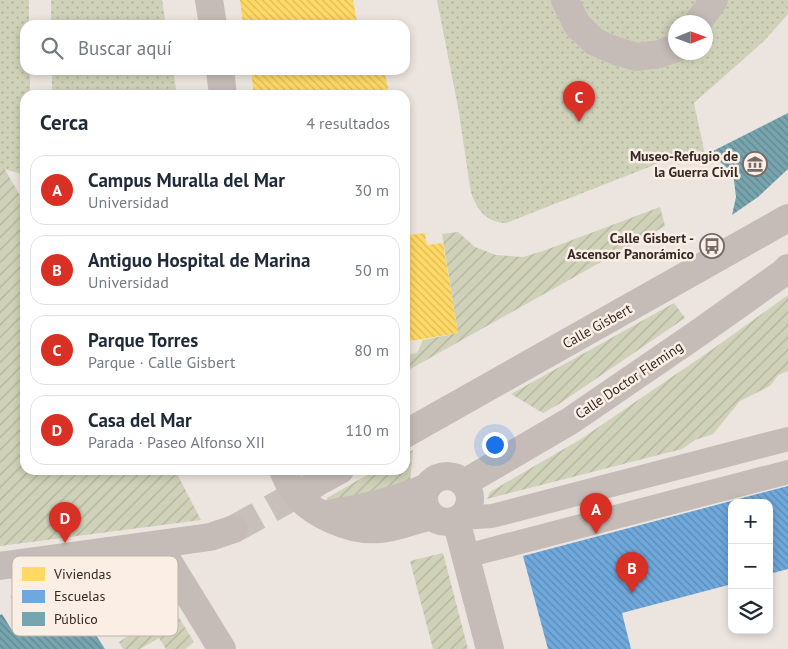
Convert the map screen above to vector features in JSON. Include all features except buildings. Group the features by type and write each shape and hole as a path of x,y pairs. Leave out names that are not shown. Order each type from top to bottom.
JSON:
{"street":[{"path":"209,0 212,20"},
{"path":"565,0 577,24 595,42 637,57 668,51"},
{"path":"703,15 714,0"},
{"path":"221,75 223,90"},
{"name":"Calle Gisbert","path":"410,431 788,218"},
{"name":"Calle Doctor Fleming","path":"464,483 570,421 697,334 788,268"},
{"path":"286,475 294,491 321,514 342,524 377,530 449,518 492,516 788,439"},
{"path":"466,556 788,472"},
{"path":"448,476 458,478 464,483 470,496 466,513 449,518 427,511 424,493 432,482 440,477 448,476"},
{"path":"321,514 378,505 427,487"},
{"path":"449,518 466,556 490,649"},
{"path":"75,556 210,538 234,529"},
{"path":"158,545 165,556"},
{"path":"178,578 222,649"}],"green space":[{"path":"0,0 29,0 29,20 20,20 20,75 30,75 30,90 20,90 20,174 4,169 0,161"},
{"path":"51,0 162,0 165,20 51,20"},
{"path":"437,0 788,0 788,14 765,40 694,103 705,155 682,154 506,223 488,218 480,210 471,193 458,107"},
{"path":"52,75 174,75 176,90 52,90"},
{"path":"0,161 20,195 20,475 178,475 201,520 0,546"},
{"path":"660,207 665,226 410,369 410,354 417,353 423,340 458,333 442,234 458,232 475,247 496,255 523,257"},
{"path":"788,295 788,371 778,375 770,386 740,401 713,434 695,440 682,449 487,499 490,492 581,439"},
{"path":"674,303 685,318 543,413 511,394"},
{"path":"413,450 410,482 394,488 329,502 327,498 367,475 410,475 410,452"},
{"path":"443,553 468,649 433,649 410,561"},
{"path":"178,616 194,642 185,649 166,649 159,638 140,649 123,649 119,642 129,636 178,636"}],"tunnel":[{"path":"234,529 317,483"}],"place":[{"name":"Parque Torres","path":"579,122"},
{"name":"Museo-Refugio de la Guerra Civil","path":"755,164"},
{"name":"Calle Gisbert - Ascensor Panorámico","path":"712,246"},
{"name":"Campus Muralla del Mar","path":"596,534"},
{"name":"Casa del Mar","path":"65,543"},
{"name":"Antiguo Hospital de Marina","path":"632,593"}]}
